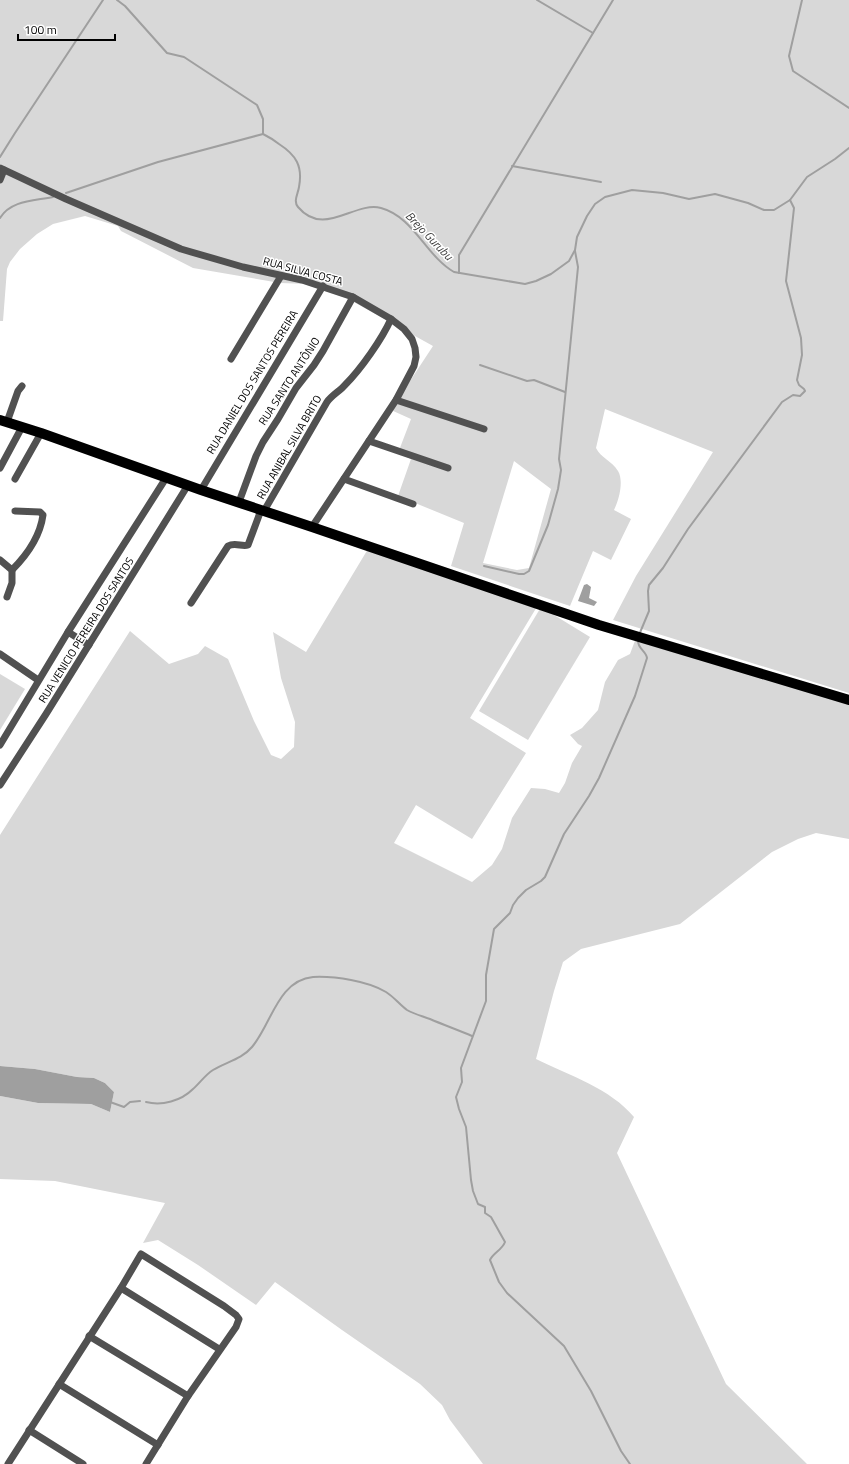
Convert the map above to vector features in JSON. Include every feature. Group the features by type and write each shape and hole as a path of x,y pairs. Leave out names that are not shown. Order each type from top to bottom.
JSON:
{"main road":[{"path":"4,421 188,486 263,510 599,625 849,700"}],"street":[{"path":"0,180 2,169"},
{"name":"RUA SILVA COSTA","path":"2,169 98,214 181,249 323,286 353,297 391,318 404,329 412,339 416,357 414,366 396,400 312,527"},
{"path":"231,359 281,276"},
{"name":"RUA DANIEL DOS SANTOS PEREIRA","path":"201,490 323,286"},
{"name":"RUA SANTO ANTÔNIO","path":"239,502 256,456 263,442 296,388 323,351 353,297"},
{"name":"RUA ANIBAL SILVA BRITO","path":"191,603 228,546 234,544 245,546 248,545 263,510 327,402 352,378 378,341 391,318"},
{"path":"4,421 18,391 22,386"},
{"path":"396,400 484,429"},
{"path":"0,468 22,427"},
{"path":"15,479 40,433"},
{"path":"368,441 448,468"},
{"path":"0,745 38,680 166,478"},
{"path":"344,479 414,504"},
{"name":"RUA VENICIO PEREIRA DOS SANTOS","path":"0,784 34,734 188,486"},
{"path":"7,597 12,583 12,570 34,543 39,533 43,515 40,512 15,511"},
{"path":"0,560 12,570"},
{"path":"68,632 89,645"},
{"path":"0,654 38,680"},
{"path":"8,1464 121,1288 141,1254 207,1294 232,1312 239,1319 236,1327 219,1349 188,1396 146,1464"},
{"path":"121,1288 219,1349"},
{"path":"89,1336 188,1396"},
{"path":"59,1384 158,1445"},
{"path":"29,1430 83,1464"}],"shaded area":[{"path":"0,0 849,0 849,693 613,620 636,576 713,452 605,409 596,448 616,468 620,475 621,485 618,501 614,510 631,519 611,560 593,551 570,606 451,566 464,523 398,496 411,459 398,453 411,419 391,410 433,346 316,281 309,284 280,283 193,268 121,231 118,226 85,216 53,224 37,234 20,249 10,262 7,269 3,321 0,321","holes":["514,461 551,489 529,568 517,570 483,563"]},
{"path":"368,549 538,605 470,718 526,753 472,839 416,805 394,843 472,882 492,865 502,849 512,818 531,788 545,789 559,793 565,783 572,763 582,746 578,744 570,735 582,728 598,710 605,682 618,660 630,654 636,638 849,704 849,839 816,833 798,839 772,852 680,924 581,949 563,962 536,1059 589,1084 614,1098 634,1117 617,1153 726,1384 807,1464 483,1464 450,1420 442,1405 420,1384 275,1282 256,1305 198,1265 158,1240 143,1243 165,1203 55,1181 0,1179 0,1096 38,1103 91,1104 110,1112 114,1092 105,1083 94,1078 77,1077 35,1069 0,1066 0,835 130,631 169,664 198,654 205,646 228,659 254,721 271,755 281,759 294,747 295,722 281,678 273,632 306,652"},
{"path":"587,584 591,587 589,598 597,602 594,606 578,601 584,585"},
{"path":"541,607 590,637 528,740 479,711"},
{"path":"0,674 25,689 0,730"},
{"path":"0,1066 35,1069 77,1077 94,1078 105,1083 114,1092 110,1112 91,1104 38,1103 0,1096"}],"waterway":[{"path":"0,157 103,0"},
{"name":"Brejo Gurubu","path":"117,0 125,6 167,53 184,57 257,105 263,119 263,134"},
{"path":"537,0 593,33"},
{"path":"459,273 459,255 613,0"},
{"path":"802,0 789,56 793,71 849,108"},
{"name":"Brejo Gurubu","path":"263,134 290,152 297,162 300,180 296,202 298,207 308,216 318,219 329,219 360,209 371,207 381,208 402,220 411,228 435,257 454,272 525,284 551,274 569,261 575,250 577,237 587,216 595,204 605,197 632,190 663,193 689,199 715,194 748,203 764,210 774,210 790,200 807,177 849,148"},
{"path":"66,193 158,162 263,134"},
{"path":"512,166 601,182"},
{"path":"0,218 5,212 17,204 53,197"},
{"path":"639,635 649,611 649,585 663,568 688,529 782,402 793,395 800,396 805,391 799,385 797,380 802,355 801,338 786,281 794,208 790,200"},
{"path":"484,566 519,574 524,574 529,571 548,525 558,489 561,470 559,459 578,267 575,251"},
{"path":"480,365 527,381 534,380 565,392"},
{"path":"630,1464 621,1451 591,1391 564,1346 507,1293 499,1282 490,1260 505,1242 491,1217 485,1213 485,1207 478,1204 473,1191 466,1127 456,1097 462,1082 461,1068 486,1001 486,975 494,929 510,913 518,898 526,890 545,877 564,834 599,778 635,696 647,658 639,646 638,641"},
{"path":"146,1102 165,1103 183,1097 207,1074 218,1067 244,1055 259,1038 276,1005 283,995 291,986 301,980 313,977 341,978 361,982 379,988 392,996 404,1008 415,1014 472,1036"},
{"path":"110,1102 124,1107 130,1102 140,1101"}]}
